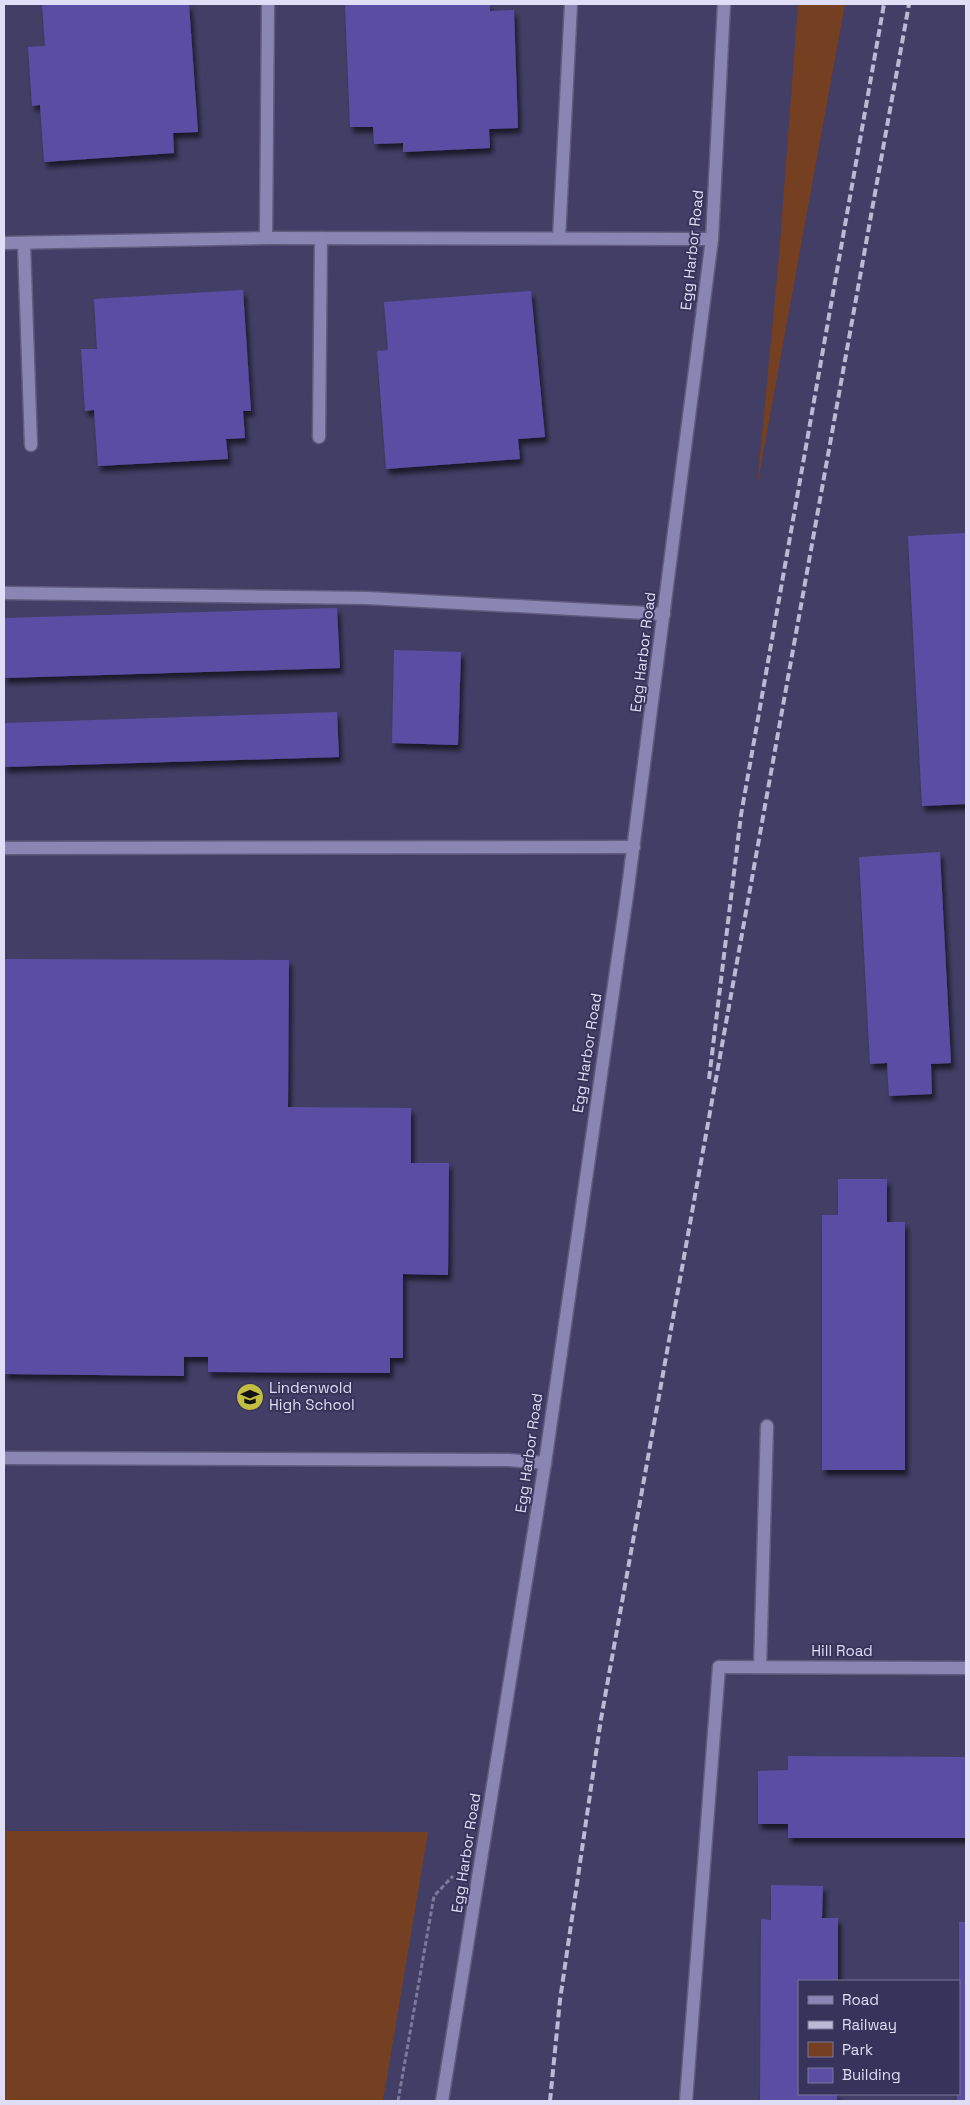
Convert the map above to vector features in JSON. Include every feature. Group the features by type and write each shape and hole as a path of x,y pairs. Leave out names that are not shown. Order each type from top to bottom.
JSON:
{"street":[{"path":"266,238 268,4"},
{"path":"559,238 571,4"},
{"name":"Egg Harbor Road","path":"442,2101 545,1463 634,847 712,239 724,4"},
{"path":"4,243 266,238 712,239"},
{"path":"319,437 321,238"},
{"path":"24,244 31,445"},
{"path":"4,593 367,598 664,614"},
{"path":"4,848 634,847"},
{"path":"760,1668 767,1426"},
{"path":"4,1458 498,1460 545,1463"},
{"name":"Hill Road","path":"686,2101 718,1667 966,1668"}],"path":[{"path":"398,2101 434,1896 455,1874"}],"green space":[{"path":"798,4 845,4 757,487 779,256"},
{"path":"4,1831 428,1832 383,2101 4,2101"}],"building":[{"path":"42,4 189,4 198,132 173,133 174,153 44,162 40,105 32,106 28,47 45,46"},
{"path":"345,4 490,4 490,11 514,10 518,128 489,129 490,148 403,152 403,143 374,144 373,127 350,127"},
{"path":"243,290 251,411 243,411 245,438 226,439 228,459 98,466 94,410 85,411 81,349 97,349 94,299"},
{"path":"531,291 545,437 518,439 520,459 386,469 377,351 388,350 384,302"},
{"path":"966,533 966,804 922,806 908,536"},
{"path":"337,608 340,668 4,678 4,618"},
{"path":"394,650 461,652 458,745 392,743"},
{"path":"337,712 339,757 4,767 4,723"},
{"path":"940,852 951,1063 931,1064 932,1094 889,1096 887,1063 870,1064 859,857"},
{"path":"4,959 289,960 288,1107 411,1108 411,1163 449,1163 448,1275 403,1274 403,1358 390,1358 390,1373 208,1372 208,1357 184,1357 184,1376 4,1374"},
{"path":"838,1179 887,1179 887,1222 905,1222 905,1470 822,1470 822,1215 838,1215"},
{"path":"788,1756 966,1757 966,1838 788,1838 788,1824 758,1824 758,1771 788,1770"},
{"path":"771,1885 823,1886 822,1918 838,1918 838,1980 798,1980 798,2095 837,2095 837,2101 760,2101 761,1919 771,1920"},
{"path":"959,1922 966,1922 966,2101 957,2101 957,2095 960,2095"}],"railway":[{"path":"709,1079 741,815 884,4"},
{"path":"550,2101 560,2000 601,1719 909,4"}],"place":[{"name":"Lindenwold High School","path":"250,1397"}]}
